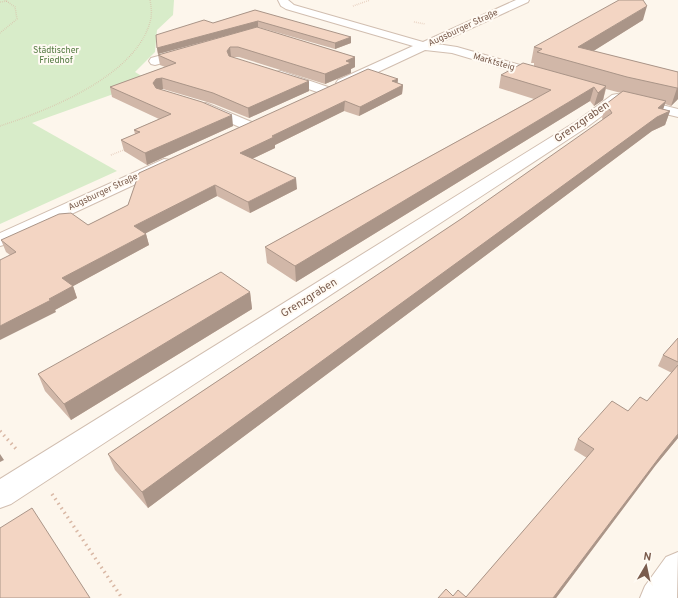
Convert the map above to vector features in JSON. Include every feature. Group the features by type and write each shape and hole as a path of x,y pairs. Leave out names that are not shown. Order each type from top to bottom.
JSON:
{"street":[{"name":"Augsburger Straße","path":"284,0 285,4 290,7 424,46"},
{"name":"Augsburger Straße","path":"305,100 326,91 369,65 424,46 524,0"},
{"name":"Marktsteig","path":"424,46 453,50 552,79"},
{"path":"155,61 199,48"},
{"path":"270,72 326,91"},
{"name":"Grenzgraben","path":"0,495 576,128 610,96 678,113"},
{"path":"196,104 256,123 228,135"},
{"name":"Augsburger Straße","path":"0,240 179,158"},
{"path":"657,598 678,568"}],"path":[{"path":"0,33 17,19 17,12 14,6 9,1 5,0"},
{"path":"0,126 55,106 73,97 98,82 129,58 149,29 153,8 150,0"},
{"path":"0,2 9,1"},
{"path":"111,156 132,146"},
{"path":"0,431 14,447"},
{"path":"55,499 122,598"}],"green space":[{"name":"Städtischer Friedhof","path":"0,0 174,0 173,15 157,30 155,52 135,72 150,81 32,123 117,171 0,224"}],"building":[{"path":"619,0 643,0 647,6 578,47 678,72 678,88 627,77 537,52 542,49 534,47"},
{"path":"255,10 351,37 335,43 258,21 157,48 156,35 204,20 213,23"},
{"path":"257,27 355,57 346,61 351,63 325,74 238,47 230,47 227,51 229,56 309,81 248,108 213,93 162,78 156,79 153,83 156,88 202,102 232,115 145,153 121,140 140,132 134,130 171,114 110,87 176,63 158,55"},
{"path":"523,63 606,86 598,93 594,87 295,266 265,247 551,90 501,75"},
{"path":"368,69 398,79 392,81 403,85 360,107 345,101 240,153 296,178 248,202 215,185 134,226 146,234 62,278 73,286 49,299 51,300 0,326 0,260 16,252 1,240 59,214 71,213 88,225 128,205 139,173"},
{"path":"623,91 666,101 658,108 670,111 657,117 142,492 108,454 461,219 612,113 606,104"},
{"path":"221,272 250,292 64,404 38,374"},
{"path":"678,338 678,362 663,355"},
{"path":"678,365 678,434 553,598 438,598 446,589 453,596 458,590 466,597 594,449 578,439 612,401 628,411 640,397 647,401"},
{"path":"32,508 90,598 0,598 0,528"}]}
